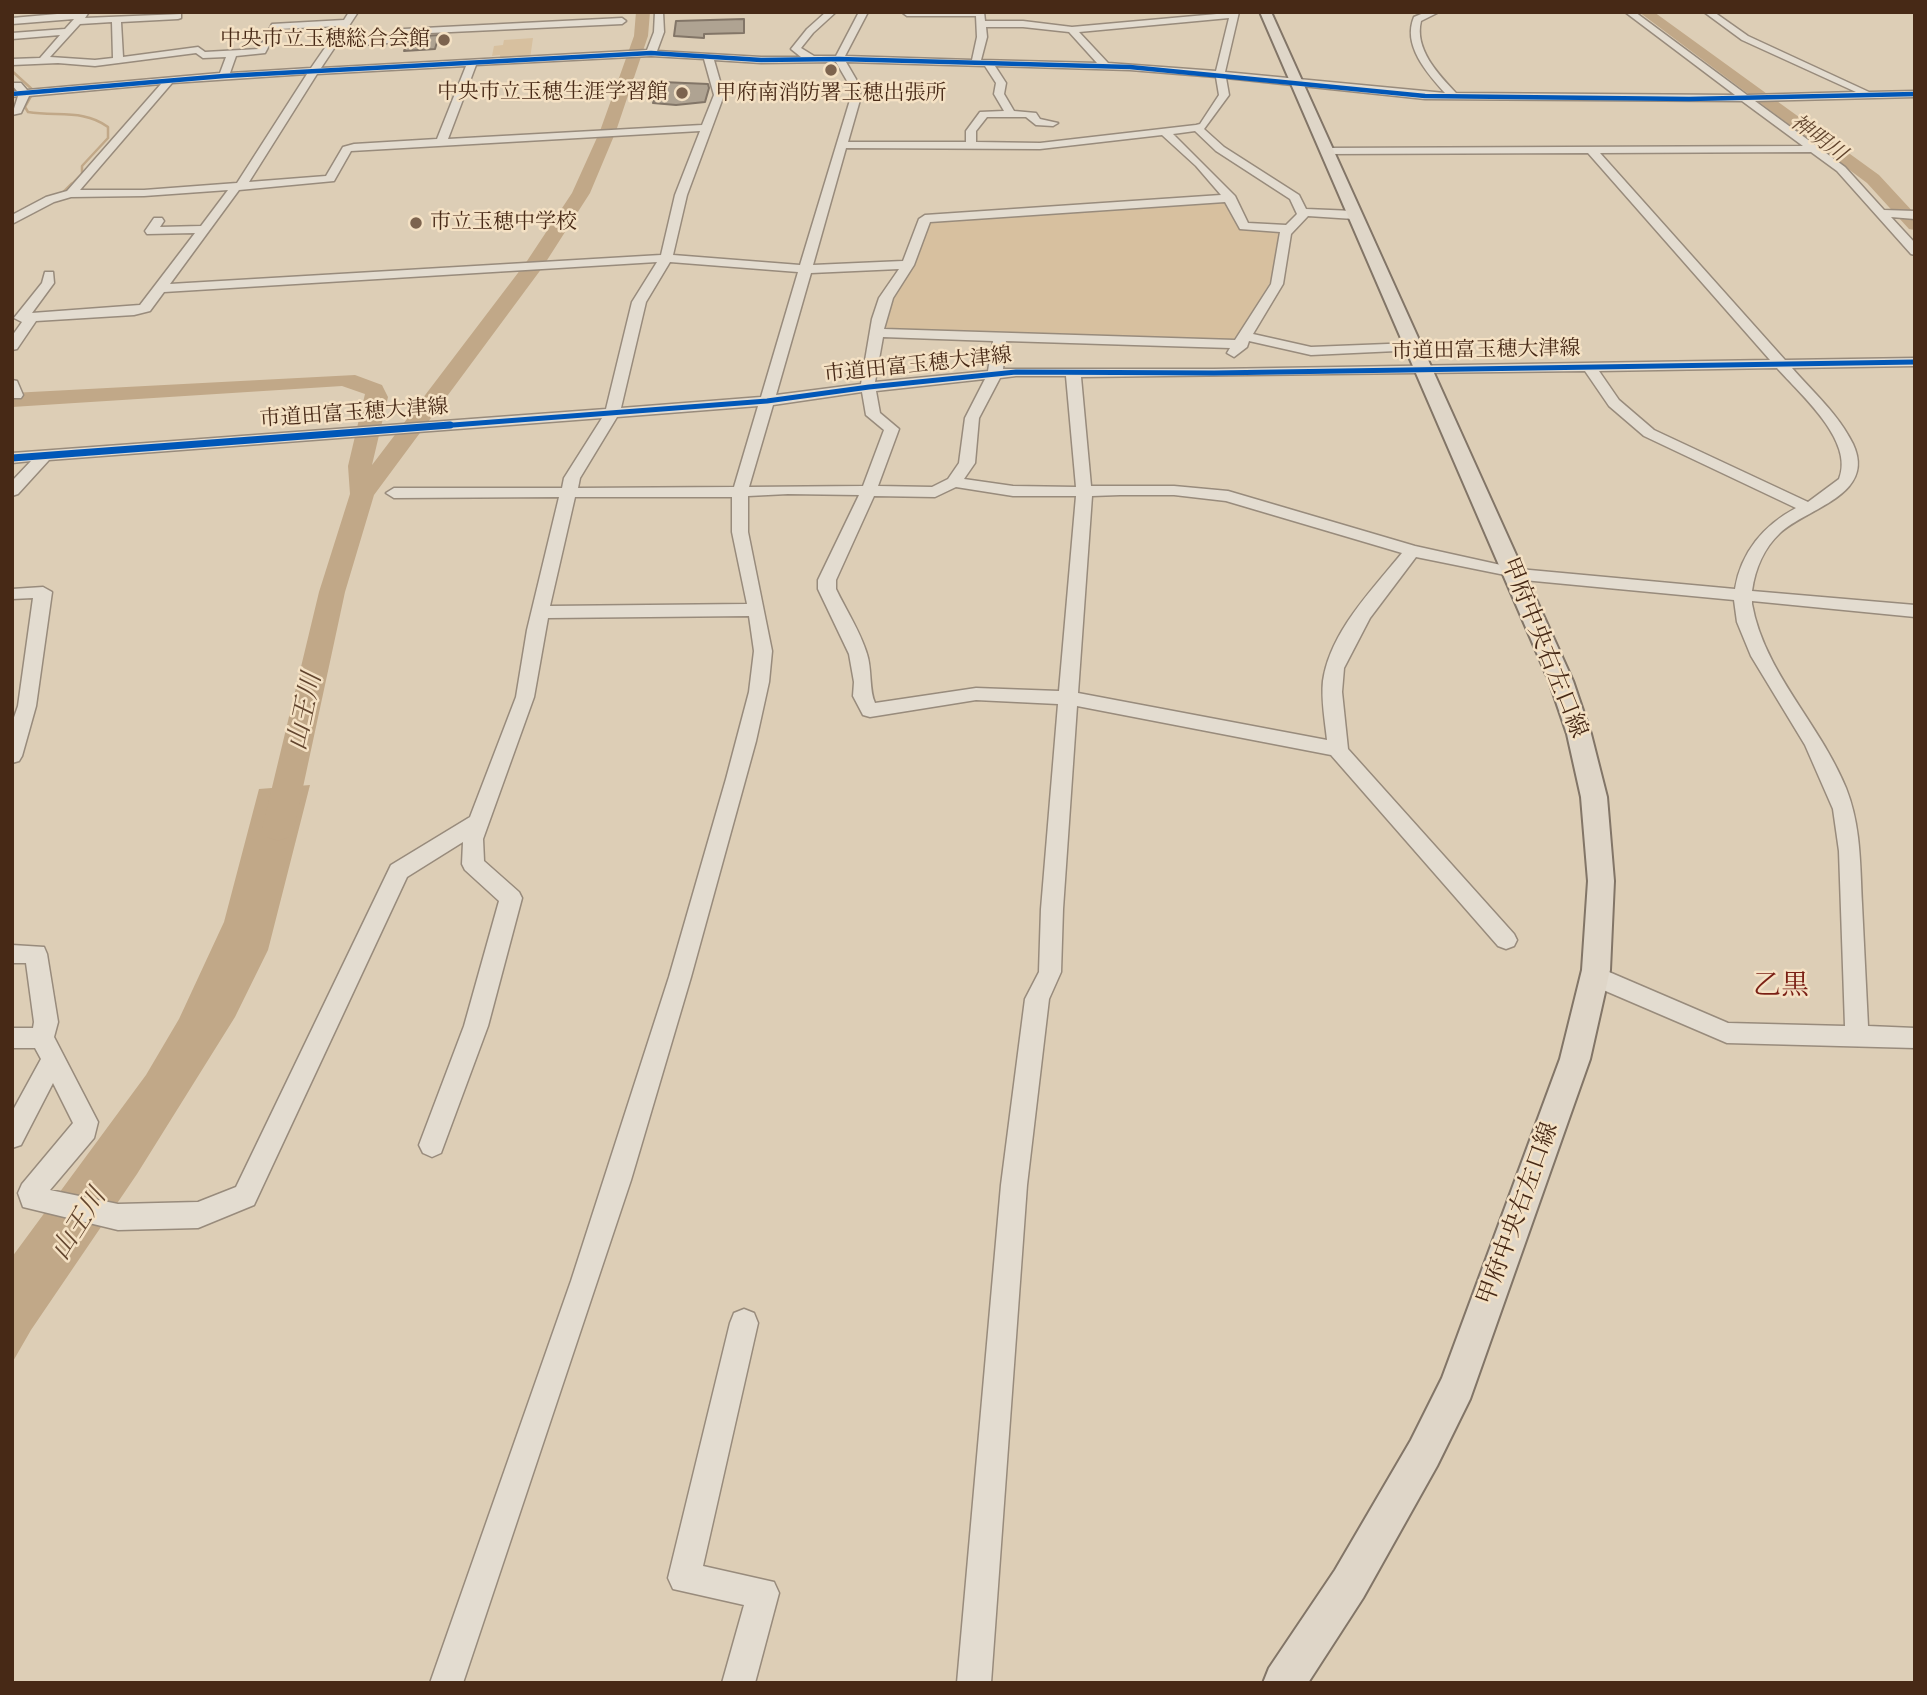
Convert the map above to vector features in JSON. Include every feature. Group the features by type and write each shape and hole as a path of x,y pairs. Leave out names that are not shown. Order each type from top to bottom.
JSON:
{"main road":[{"name":"甲府中央右左口線","path":"1265,12 1562,681 1579,734 1594,797 1601,881 1595,976 1575,1059 1457,1386 1424,1453 1349,1584 1284,1683"}],"street":[{"path":"22,318 145,308 238,187 354,12"},
{"path":"486,26 494,12"},
{"path":"552,32 563,12"},
{"path":"651,53 659,32 659,12"},
{"path":"811,60 796,50 832,12"},
{"path":"12,94 224,76 472,64 538,56 651,53 811,60 843,44 864,12"},
{"path":"1435,12 1417,19 1414,28 1416,40 1431,71 1452,95"},
{"path":"1629,12 1750,98 1847,174 1886,214 1915,251"},
{"path":"1707,12 1745,38 1871,95"},
{"path":"842,145 1058,145 1204,126 1224,95 1220,74 1235,14 1072,30 907,13"},
{"path":"12,21 81,17 116,20 181,14 177,27"},
{"path":"43,60 81,17"},
{"path":"332,44 401,39 404,32 440,25 585,22 621,17 618,32"},
{"path":"116,20 118,59"},
{"path":"979,21 982,63 1001,83 999,94 1010,113"},
{"path":"579,33 585,22"},
{"path":"12,62 43,60 95,63 173,51 198,50 204,55 262,51 275,26 347,23"},
{"path":"1072,30 1104,66"},
{"path":"12,36 67,32"},
{"path":"806,37 817,37"},
{"path":"173,51 175,39"},
{"path":"610,56 615,43"},
{"path":"843,44 982,63 1104,66 1220,74 1406,94 1750,98 1915,94"},
{"path":"446,1683 512,1495 622,1161 695,926 760,682 764,659 763,641 740,532 740,492 857,92 843,44"},
{"path":"224,76 232,54"},
{"path":"432,1145 477,1027 511,898 473,864 473,839 525,698 540,612 572,478 613,412 639,302 666,258 681,195 719,95 708,57"},
{"path":"441,143 472,64"},
{"path":"12,80 32,93"},
{"path":"71,194 170,80"},
{"path":"12,112 17,111 32,93"},
{"path":"971,147 971,131 984,114 1010,113 1032,115 1036,122 1057,121 1058,145"},
{"path":"22,199 50,199 71,194 238,187 330,178 347,149 354,147 706,128"},
{"path":"1197,128 1220,149 1295,197 1303,212"},
{"path":"1165,132 1218,182 1231,198 1244,226 1288,229"},
{"path":"1326,151 1815,149"},
{"path":"1592,151 1832,422 1847,449 1850,471 1845,481 1811,509 1781,524 1767,537 1746,577 1744,594 1747,624 1758,650 1810,736 1829,773 1843,811 1849,852 1857,1038"},
{"path":"132,207 144,193"},
{"path":"1231,198 925,219 908,265 886,298 876,333 869,387 873,415 892,429 869,489 827,580 827,589 861,660 865,682 862,696 870,710 976,695 1070,698 1338,749"},
{"path":"12,220 50,199"},
{"path":"1303,212 1354,215"},
{"path":"1214,373 1244,340 1277,284 1288,229 1303,212"},
{"path":"1886,214 1915,215"},
{"path":"159,220 151,231 207,229"},
{"path":"160,288 666,258 806,269 908,265"},
{"path":"12,346 22,318 48,283 49,275"},
{"path":"876,333 1244,340 1321,352 1418,358"},
{"path":"394,493 869,489 935,492 954,482 967,463 972,418 995,374 1000,337"},
{"name":"市道田富玉穂大津線","path":"12,458 767,401 995,374 1214,373 1418,358 1589,367 1915,362"},
{"path":"1589,367 1614,403 1649,433 1811,509"},
{"path":"974,1683 1014,1185 1037,999 1051,972 1052,909 1084,491 1073,372"},
{"path":"12,491 45,454"},
{"path":"954,482 1012,491 1177,489 1216,494 1412,551 1512,572 1915,611"},
{"path":"1412,551 1353,629 1341,654 1332,682 1338,749 1343,758 1506,940"},
{"path":"12,594 43,592 27,706 12,756"},
{"path":"540,612 755,610"},
{"path":"12,1038 47,1048 86,1122 85,1129 31,1193 32,1198 118,1217 198,1215 245,1196 399,871 478,822"},
{"path":"12,954 36,954 47,1048 12,1137"},
{"path":"1595,976 1727,1033 1915,1038"},
{"path":"738,1683 763,1593 684,1578 744,1323"}],"shaded area":[{"path":"533,38 530,59 500,61 500,55 492,56 494,46 503,45 504,40"},
{"path":"1223,201 1229,203 1240,228 1278,231 1281,234 1271,281 1238,337 1230,341 891,331 883,325 930,220"}],"water":[{"path":"310,785 268,950 235,1017 137,1174 31,1330 12,1363 12,1257 146,1075 179,1019 224,922 259,789"}],"building":[{"path":"744,19 744,33 704,34 704,38 674,36 676,21"},
{"path":"439,35 435,49 404,51 409,37"},
{"name":"中央市立玉穂生涯学習館","path":"662,82 708,84 705,102 676,105 653,103"}],"waterway":[{"path":"362,494 535,264 581,193 608,131 641,36 643,12"},
{"name":"神明川","path":"1645,12 1873,179 1915,225"},
{"name":"山王川","path":"12,71 34,91 25,107 28,112 80,116 99,121 108,127 108,138 82,166 82,174 64,192"},
{"name":"山王川","path":"12,400 355,381 374,390 377,397 360,466 362,494"},
{"name":"山王川","path":"278,829 332,592 362,494"}],"cycle path":[{"path":"12,94 224,76 651,53 761,60 839,59 1130,67 1425,96 1689,99 1915,94"},
{"path":"12,458 767,401 869,387 1016,372 1214,373 1915,362"}],"place":[{"name":"中央市立玉穂総合会館","path":"444,40"},
{"name":"甲府南消防署玉穂出張所","path":"831,70"},
{"name":"中央市立玉穂生涯学習館","path":"682,93"},
{"name":"市立玉穂中学校","path":"416,223"}],"district":[{"name":"乙黒","path":"1781,987"}]}
